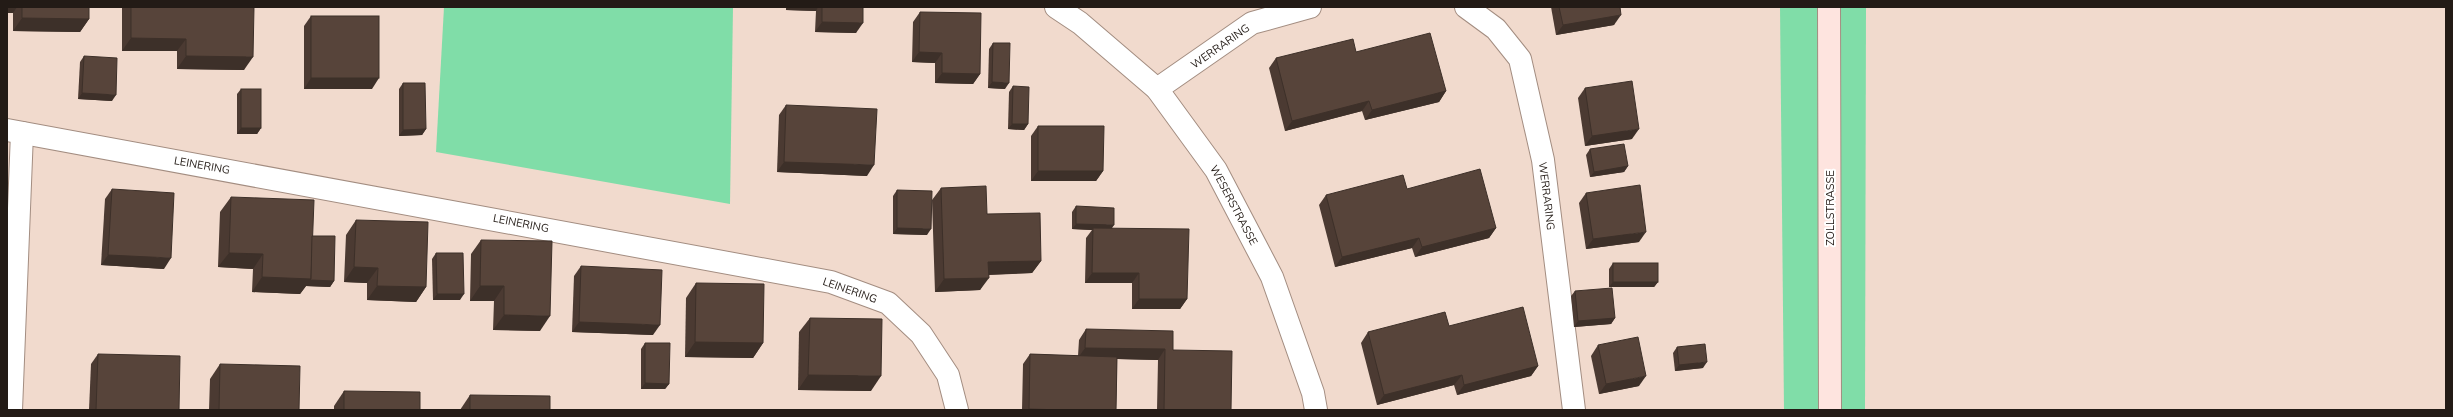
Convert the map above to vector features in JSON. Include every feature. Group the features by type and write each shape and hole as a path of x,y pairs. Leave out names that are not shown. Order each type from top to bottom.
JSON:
{"main road":[{"name":"ZOLLSTRASSE","path":"1829,7 1830,410"}],"street":[{"name":"WESERSTRASSE","path":"1056,7 1080,23 1157,89 1216,170 1272,277 1313,393 1316,410"},
{"name":"WERRARING","path":"1157,89 1252,23 1310,7"},
{"name":"WERRARING","path":"1466,7 1496,29 1520,60 1543,160 1574,410"},
{"name":"LEINERING","path":"11,410 15,132 831,282 888,303 921,334 948,375 957,410"}],"green space":[{"path":"444,7 733,7 730,204 436,152"},
{"path":"1780,7 1866,7 1865,410 1784,410"}],"building":[{"path":"22,7 89,7 89,19 22,18"},
{"path":"131,7 254,7 253,57 186,56 186,39 131,38"},
{"path":"822,7 863,7 863,23 822,22"},
{"path":"1559,7 1620,7 1621,15 1563,25"},
{"path":"920,12 981,13 980,74 942,73 942,53 919,52"},
{"path":"311,16 379,16 379,78 311,78"},
{"path":"1430,33 1446,91 1372,110 1369,101 1292,121 1276,58 1353,39 1356,52"},
{"path":"993,43 1010,43 1009,83 992,82"},
{"path":"84,56 117,58 116,95 82,93"},
{"path":"1632,81 1639,129 1592,136 1585,88"},
{"path":"403,83 425,83 426,129 403,130"},
{"path":"1013,86 1029,87 1028,124 1012,124"},
{"path":"241,89 261,89 261,128 241,128"},
{"path":"786,105 877,109 874,165 784,162"},
{"path":"1038,126 1104,126 1103,171 1038,171"},
{"path":"1624,144 1628,166 1594,172 1590,149"},
{"path":"1480,169 1496,228 1422,247 1419,238 1342,257 1326,195 1403,175 1407,189"},
{"path":"1640,185 1646,232 1593,239 1586,193"},
{"path":"986,186 987,214 1040,213 1041,261 988,262 989,278 944,279 941,188"},
{"path":"112,189 174,193 171,258 108,255"},
{"path":"897,190 932,191 931,229 897,228"},
{"path":"231,197 314,200 311,279 262,277 263,254 229,253"},
{"path":"1076,206 1114,208 1114,225 1076,224"},
{"path":"356,220 428,222 426,287 377,286 378,268 354,267"},
{"path":"1093,228 1189,229 1187,299 1139,299 1139,273 1092,273"},
{"path":"312,236 335,236 334,281 310,280"},
{"path":"481,240 552,241 550,316 504,315 504,286 480,286"},
{"path":"436,253 463,253 464,294 437,294"},
{"path":"1613,263 1658,263 1658,282 1613,282"},
{"path":"581,266 662,270 660,325 579,322"},
{"path":"696,283 764,284 763,343 695,342"},
{"path":"1612,288 1615,318 1578,321 1575,291"},
{"path":"1523,307 1538,366 1464,385 1462,375 1384,395 1368,332 1445,312 1449,326"},
{"path":"810,318 882,319 881,376 808,375"},
{"path":"1086,329 1173,331 1173,350 1232,351 1231,410 1164,410 1165,349 1085,348"},
{"path":"1638,337 1646,376 1606,384 1598,345"},
{"path":"645,343 670,343 669,384 645,383"},
{"path":"1705,344 1707,362 1679,365 1677,347"},
{"path":"98,354 180,356 179,410 96,410"},
{"path":"1030,354 1117,357 1116,410 1029,409"},
{"path":"220,364 300,366 299,410 219,410"},
{"path":"344,391 420,392 420,410 344,410"},
{"path":"470,395 550,396 550,410 470,410"}]}
